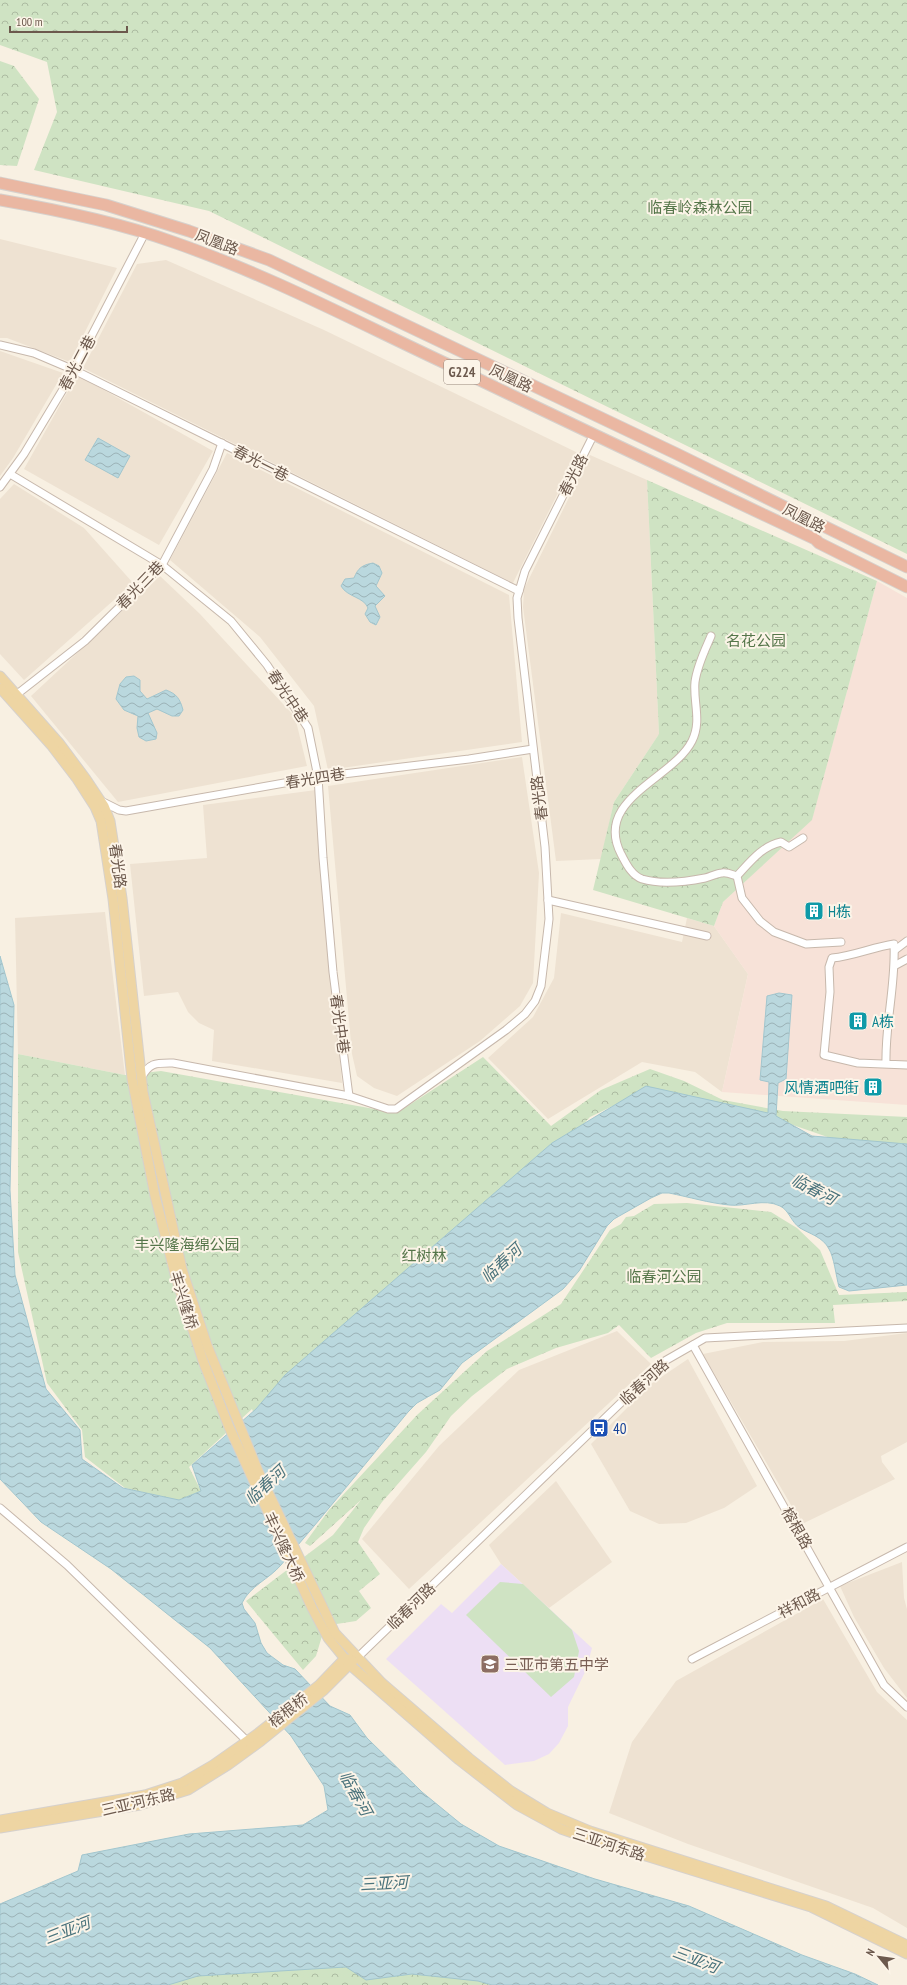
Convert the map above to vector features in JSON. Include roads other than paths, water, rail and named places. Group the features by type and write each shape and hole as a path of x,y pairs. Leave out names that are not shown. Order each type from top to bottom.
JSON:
{"highway":[{"name":"凤凰路","path":"0,183 106,205 189,230 269,260 683,457 907,567"},
{"name":"凤凰路","path":"0,200 113,224 172,241 240,267 318,300 447,364 815,539 819,543 907,587"}],"main road":[{"name":"春光路","path":"0,676 60,744 100,801 110,820 115,844 128,952 140,1078 138,1092"},
{"name":"春光路","path":"0,688 51,745 95,807 101,821 114,906 138,1092"},
{"name":"丰兴隆桥","path":"138,1092 172,1244 203,1361 223,1411"},
{"name":"丰兴隆桥","path":"172,1244 206,1345 231,1406"},
{"name":"丰兴隆大桥","path":"231,1406 331,1636"},
{"name":"丰兴隆大桥","path":"223,1411 278,1534 331,1636"},
{"name":"三亚河东路","path":"331,1636 357,1658 382,1683 469,1758 511,1791 547,1813 590,1831 826,1906 907,1945"},
{"name":"三亚河东路","path":"331,1636 347,1662 496,1789 561,1829 811,1907 907,1954"},
{"path":"347,1662 357,1658"},
{"name":"榕根桥","path":"259,1737 321,1688 347,1662"},
{"name":"三亚河东路","path":"0,1820 145,1795 182,1784 247,1741 259,1737"},
{"name":"三亚河东路","path":"0,1828 140,1805 188,1790 228,1765 259,1737"}],"street":[{"name":"春光二巷","path":"0,487 24,454 74,370 145,233"},
{"name":"春光一巷","path":"0,345 34,353 74,370 519,591"},
{"name":"春光路","path":"349,1096 388,1109 396,1110 506,1030 525,1014 535,1001 541,986 545,963 549,919 545,847 518,618 517,598 525,571 594,434"},
{"name":"春光三巷","path":"16,695 85,641 162,565 213,469 222,443"},
{"name":"春光中巷","path":"10,474 162,565 231,621 267,666 308,728 318,777 323,858 334,972 349,1096"},
{"path":"711,636 697,671 695,682 698,724 692,740 682,757 650,781 627,802 619,817 615,832 616,843 628,868 640,878 674,883 723,873 737,876"},
{"name":"春光四巷","path":"100,801 119,810 126,811 318,777 470,759 533,749"},
{"path":"737,876 770,844 781,842 789,847 803,838"},
{"path":"737,876 742,898 760,921 774,932 806,944 841,942"},
{"path":"548,900 707,936"},
{"path":"895,950 907,941"},
{"path":"886,1063 888,1014 896,965 894,944 849,956 832,958 829,967 830,992 824,1055 858,1063 907,1065"},
{"path":"896,965 907,959"},
{"path":"140,1078 146,1068 155,1063 173,1063 349,1096"},
{"name":"临春河路","path":"357,1658 663,1362 705,1338 907,1328"},
{"name":"榕根路","path":"693,1345 884,1685 907,1707"},
{"path":"0,1508 67,1565 175,1673 247,1741"},
{"name":"祥和路","path":"692,1659 907,1547"}],"water":[{"path":"98,438 130,456 118,478 85,460"},
{"path":"373,563 379,566 382,573 376,586 385,596 375,606 380,617 376,625 370,622 365,614 368,608 366,604 347,593 341,586 345,579 354,578 361,568"},
{"path":"134,676 140,680 140,691 147,699 166,690 175,695 182,706 183,710 179,716 172,716 157,709 148,713 157,733 156,739 146,741 139,737 137,728 138,716 124,710 116,699 120,684 126,677"},
{"path":"0,956 14,1005 10,1190 15,1275 46,1389 80,1430 82,1459 123,1488 179,1500 201,1491 192,1465 256,1409 285,1375 552,1143 646,1086 768,1113 769,1082 760,1080 767,996 779,993 792,995 786,1079 778,1083 776,1116 812,1136 907,1144 907,1285 849,1291 839,1287 831,1252 826,1245 816,1236 800,1228 794,1223 788,1213 780,1206 768,1203 729,1205 669,1193 662,1193 651,1198 614,1219 607,1226 579,1271 563,1289 462,1363 440,1390 417,1403 281,1565 255,1587 245,1597 242,1603 244,1609 255,1623 261,1643 267,1653 283,1665 295,1669 330,1706 350,1715 367,1738 422,1792 461,1824 499,1846 595,1879 689,1906 802,1955 855,1974 878,1985 492,1985 478,1981 412,1974 366,1980 346,1967 198,1976 168,1985 0,1985 0,1904 78,1871 82,1855 189,1834 303,1825 328,1810 324,1786 291,1736 210,1648 111,1569 41,1522 0,1479"}],"place":[{"name":"H栋","path":"814,911"},
{"name":"A栋","path":"858,1021"},
{"name":"风情酒吧街","path":"873,1087"},
{"name":"40","path":"599,1428"},
{"name":"三亚市第五中学","path":"490,1664"}],"park label":[{"name":"临春岭森林公园","path":"700,207"},
{"name":"名花公园","path":"756,640"},
{"name":"丰兴隆海绵公园","path":"187,1244"},
{"name":"红树林","path":"424,1255"},
{"name":"临春河公园","path":"664,1276"}],"water label":[{"name":"临春河","path":"814,1189"},
{"name":"临春河","path":"501,1263"},
{"name":"临春河","path":"265,1485"},
{"name":"临春河","path":"356,1793"},
{"name":"三亚河","path":"384,1883"},
{"name":"三亚河","path":"67,1930"},
{"name":"三亚河","path":"696,1959"}]}
